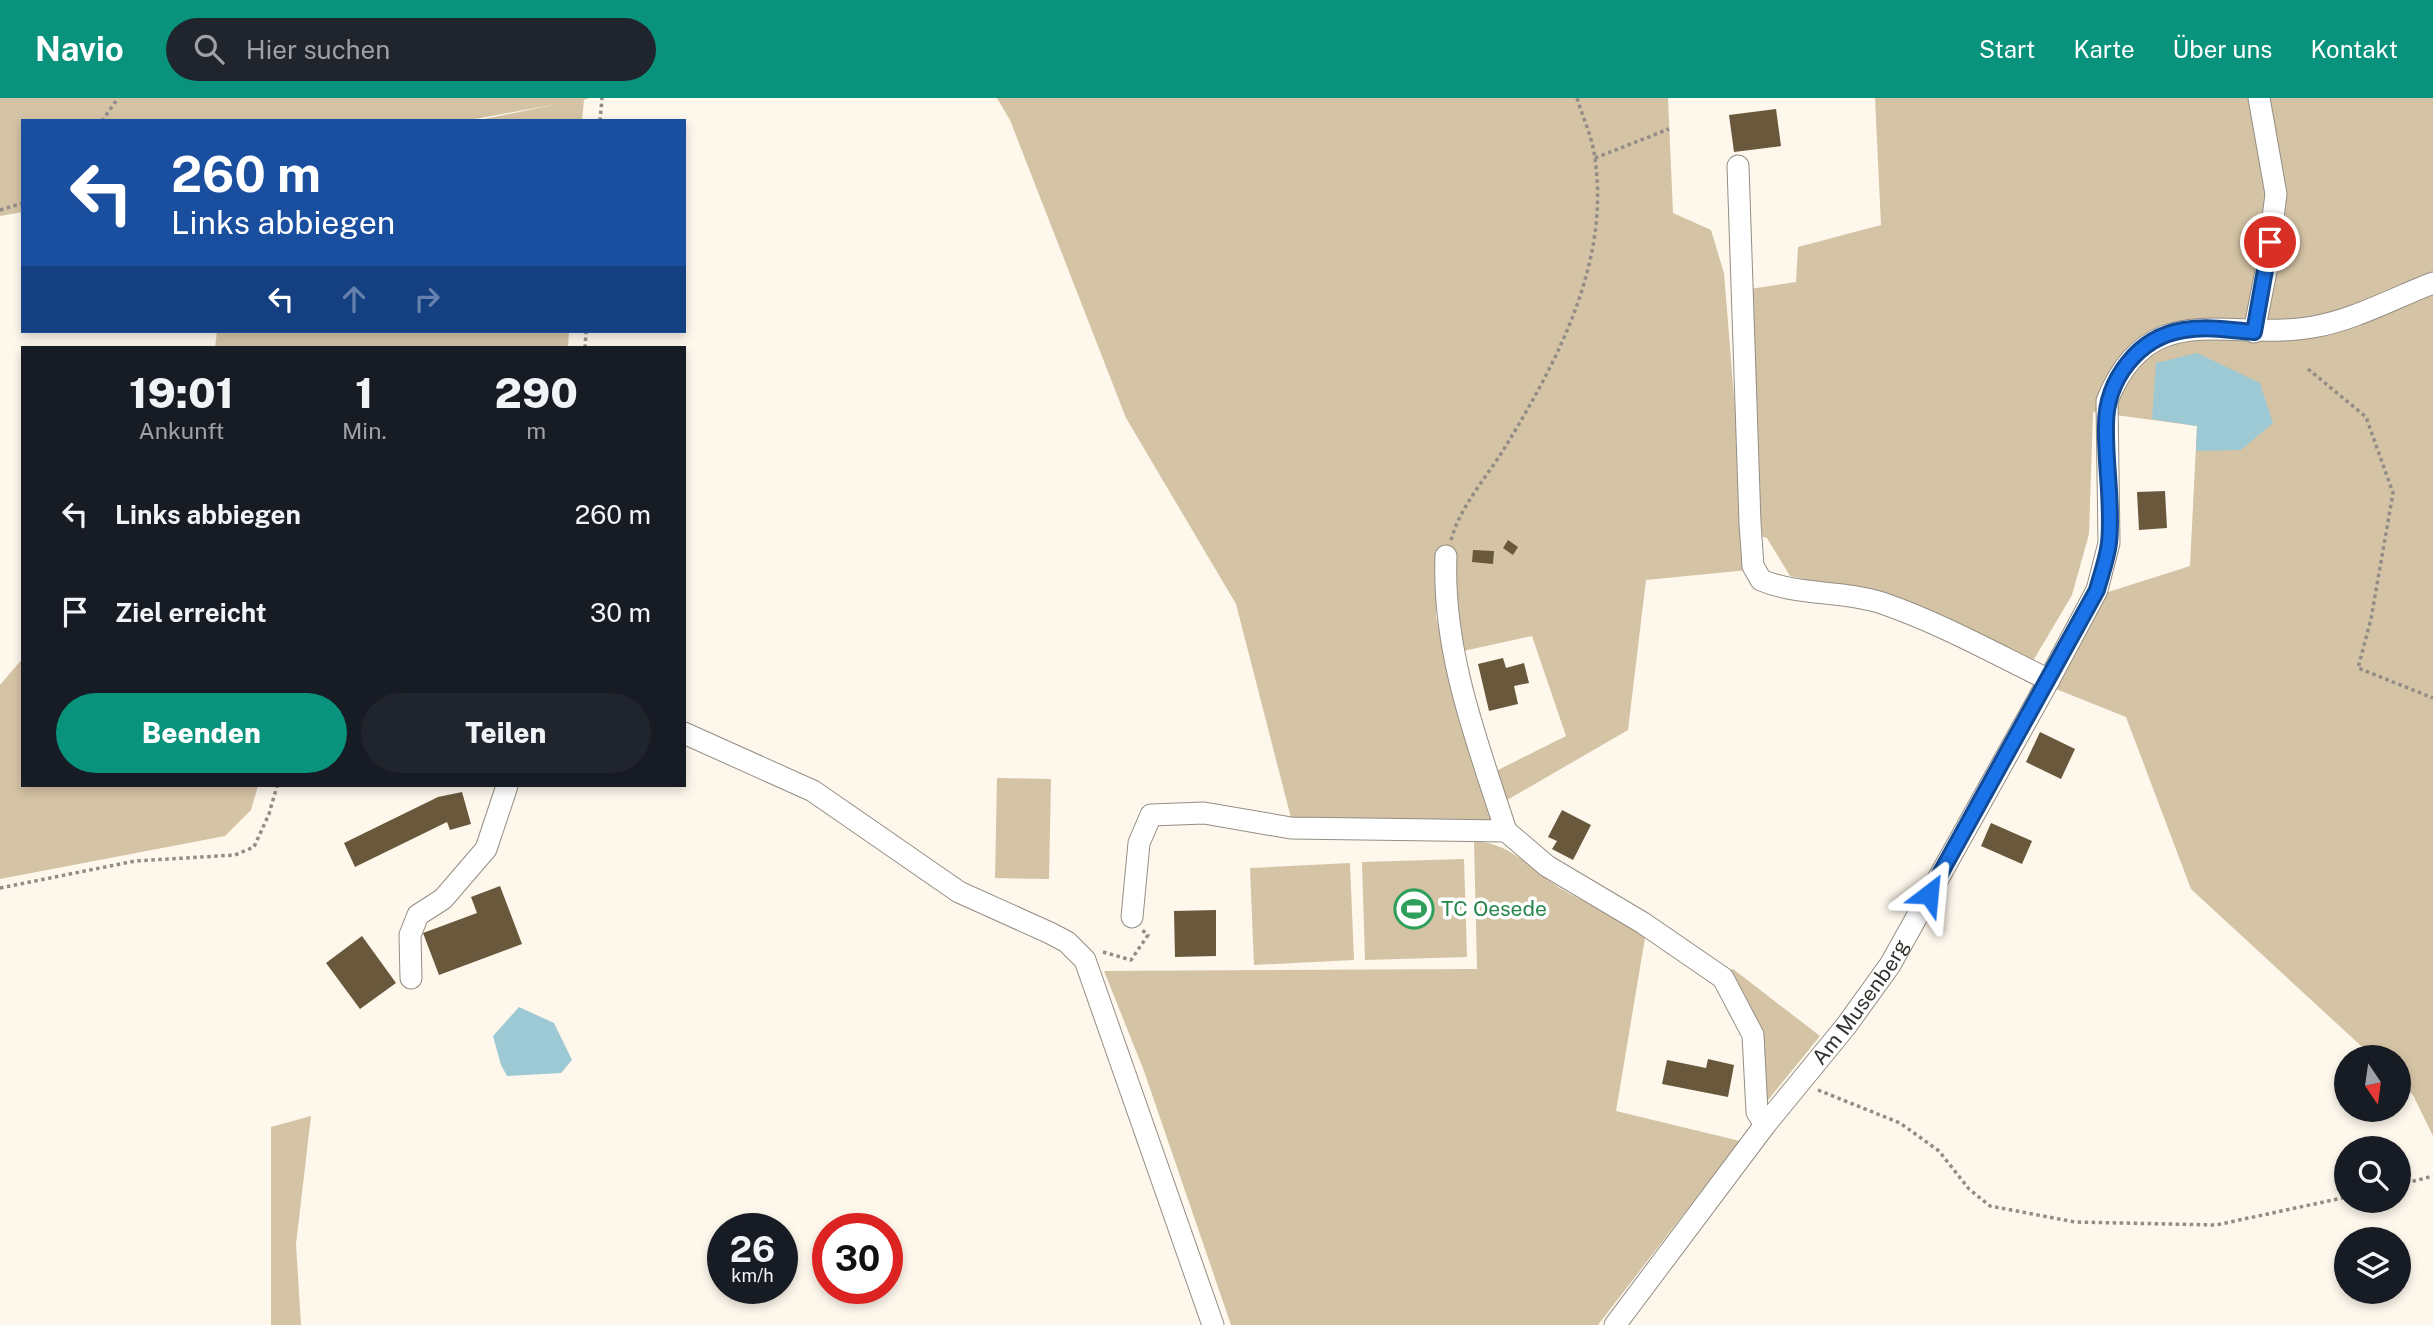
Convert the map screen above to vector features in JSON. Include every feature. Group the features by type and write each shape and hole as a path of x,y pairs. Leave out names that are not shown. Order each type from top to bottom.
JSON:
{"street":[{"path":"2254,332 2267,266 2276,194 2259,98"},
{"path":"1738,166 1750,523 1753,566 1760,580 1782,589 1843,594 1881,603 1966,638 2049,680"},
{"name":"Am Musenberg","path":"1615,1325 1765,1125 1846,1026 1890,965 2097,590 2109,543 2106,423 2108,401 2115,381 2128,362 2161,336 2185,329 2254,332 2317,326 2433,283"},
{"path":"1447,556 1447,617 1452,653 1506,831 1547,866 1643,923 1723,978 1753,1035 1756,1112 1765,1125"},
{"path":"686,734 813,791 959,892 1068,942 1085,960 1213,1325"},
{"path":"411,978 410,934 418,915 443,899 486,849 507,787"},
{"path":"1132,916 1139,844 1151,815 1204,813 1291,828 1506,831"}],"path":[{"path":"103,119 118,98"},
{"path":"600,119 602,98"},
{"path":"1447,556 1456,521 1505,447 1558,350 1587,279 1599,221 1595,158 1577,98"},
{"path":"1595,158 1669,130"},
{"path":"0,210 21,204"},
{"path":"2308,369 2367,417 2393,493 2371,620 2358,668 2433,698"},
{"path":"0,888 135,861 234,855 254,847 269,814 277,787"},
{"path":"1131,960 1148,935 1132,922 1132,916"},
{"path":"1800,1082 1900,1124 1939,1151 1969,1189 1990,1206 2076,1222 2216,1225 2334,1200"},
{"path":"2411,1182 2433,1176"}],"shaded area":[{"path":"0,98 589,98 584,100 582,119 485,119 557,104 475,119 21,119 21,212 0,216"},
{"path":"997,98 1668,98 1673,213 1711,230 1724,273 1748,570 1646,580 1628,730 1502,803 1494,772 1566,736 1532,636 1459,652 1437,594 1436,617 1449,673 1494,825 1291,818 1236,604 1126,418 1010,120"},
{"path":"1875,98 2433,98 2433,1136 2412,1094 2412,1045 2360,1045 2191,889 2126,717 2051,687 2102,594 2190,566 2197,426 2093,412 2089,534 2072,595 2033,661 1889,597 1790,576 1767,538 1761,536 1750,289 1796,282 1798,247 1881,225"},
{"path":"217,333 569,333 568,346 215,346"},
{"path":"21,660 21,787 258,787 251,810 225,836 0,879 0,685"},
{"path":"997,778 1051,779 1049,879 995,878"},
{"path":"1474,841 1509,851 1558,887 1646,932 1616,1111 1740,1141 1598,1325 1231,1325 1144,1071 1104,971 1477,969"},
{"name":"TC Oesede","path":"1464,859 1467,957 1365,960 1362,862"},
{"path":"1350,863 1354,960 1254,965 1250,868"},
{"path":"1733,969 1820,1036 1764,1105 1725,973"},
{"path":"311,1116 296,1244 301,1325 271,1325 271,1127"}],"water":[{"path":"2197,353 2260,383 2273,423 2241,450 2196,451 2197,426 2152,419 2156,363"},
{"path":"519,1007 554,1023 572,1060 561,1073 507,1076 493,1036"}],"building":[{"path":"1776,109 1781,146 1734,152 1729,115"},
{"path":"2165,491 2167,528 2139,530 2137,492"},
{"path":"1508,540 1518,547 1513,555 1503,548"},
{"path":"1473,550 1494,551 1493,564 1472,562"},
{"path":"1503,658 1506,668 1524,663 1529,683 1514,686 1518,704 1489,711 1478,664"},
{"path":"2040,732 2075,749 2061,779 2026,762"},
{"path":"462,792 471,824 450,830 447,822 355,867 344,843 438,797"},
{"path":"1562,810 1591,825 1573,860 1552,849 1557,841 1548,837"},
{"path":"1991,823 2032,841 2022,864 1981,846"},
{"path":"500,886 522,944 439,975 423,933 477,913 471,897"},
{"path":"1216,910 1216,956 1175,957 1174,911"},
{"path":"362,936 396,983 360,1009 326,963"},
{"path":"1708,1059 1734,1065 1728,1097 1662,1084 1667,1060 1706,1068"}],"place":[{"name":"TC Oesede","path":"1414,909"}],"route":[{"path":"1929,894 2097,590 2109,543 2106,423 2108,401 2115,381 2128,362 2161,336 2185,329 2219,328 2254,332 2270,242"}]}
